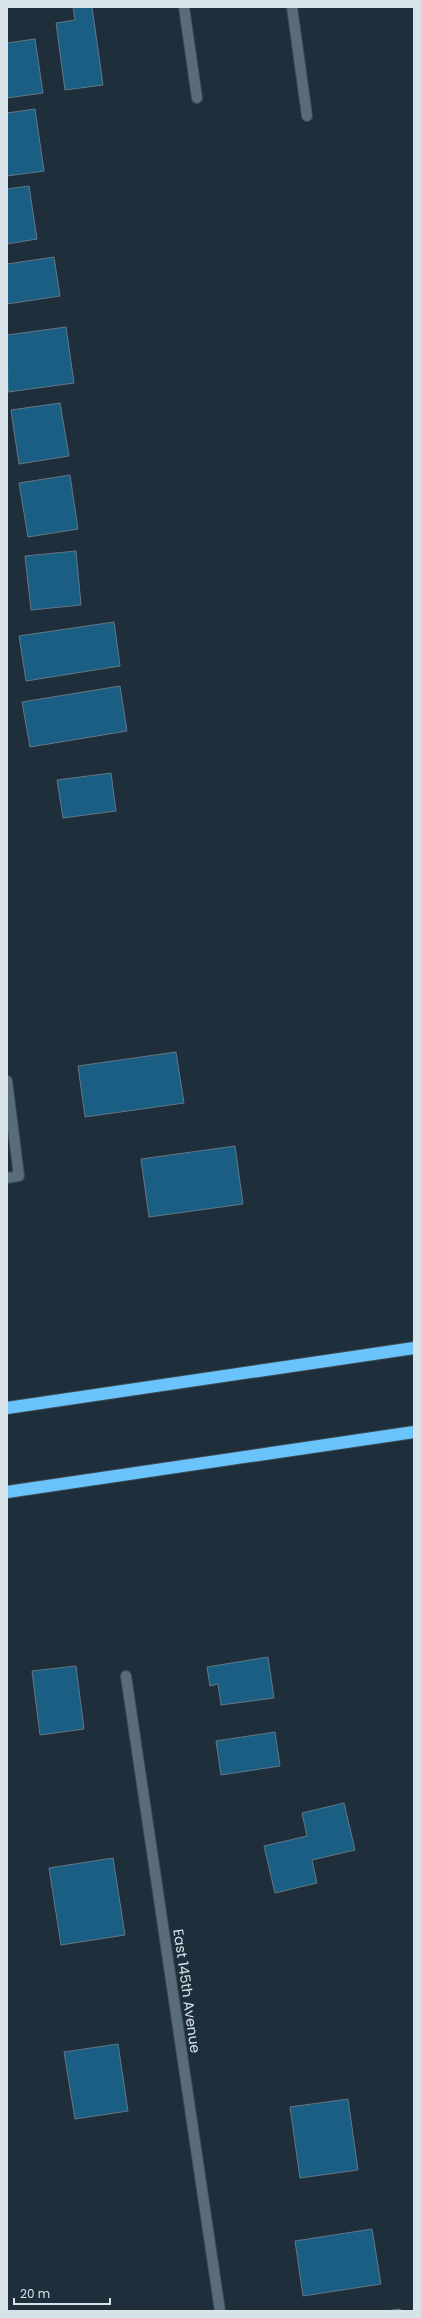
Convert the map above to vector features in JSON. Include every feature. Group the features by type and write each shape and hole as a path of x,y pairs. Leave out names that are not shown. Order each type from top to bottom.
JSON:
{"highway":[{"path":"7,1408 414,1348"},
{"path":"7,1492 414,1432"}],"street":[{"path":"184,7 197,98"},
{"path":"292,7 307,116"},
{"path":"7,1081 19,1176 7,1178"},
{"name":"East 145th Avenue","path":"126,1676 220,2311"}],"building":[{"path":"73,7 92,7 103,85 65,90 56,23 75,20"},
{"path":"35,39 43,93 7,98 7,43"},
{"path":"35,109 44,171 7,176 7,113"},
{"path":"29,186 37,239 7,244 7,189"},
{"path":"54,257 60,296 7,304 7,264"},
{"path":"66,327 74,383 8,392 7,335"},
{"path":"60,403 69,456 19,464 11,410"},
{"path":"70,475 78,529 28,537 19,483"},
{"path":"76,551 81,605 31,610 25,556"},
{"path":"114,622 120,666 26,681 19,636"},
{"path":"120,686 127,731 30,747 22,702"},
{"path":"111,773 116,811 63,818 57,780"},
{"path":"176,1052 184,1103 85,1117 78,1066"},
{"path":"235,1146 243,1204 149,1217 141,1159"},
{"path":"268,1657 274,1698 221,1705 218,1684 210,1686 207,1667"},
{"path":"76,1666 84,1729 40,1735 32,1671"},
{"path":"275,1732 280,1766 221,1775 216,1741"},
{"path":"344,1803 355,1850 312,1860 317,1883 275,1893 264,1846 307,1836 302,1813"},
{"path":"113,1858 125,1935 61,1945 49,1868"},
{"path":"118,2044 128,2111 75,2119 64,2052"},
{"path":"348,2099 358,2170 300,2178 290,2107"},
{"path":"372,2229 381,2284 303,2296 295,2241"},
{"path":"400,2309 401,2311 386,2311"}]}
